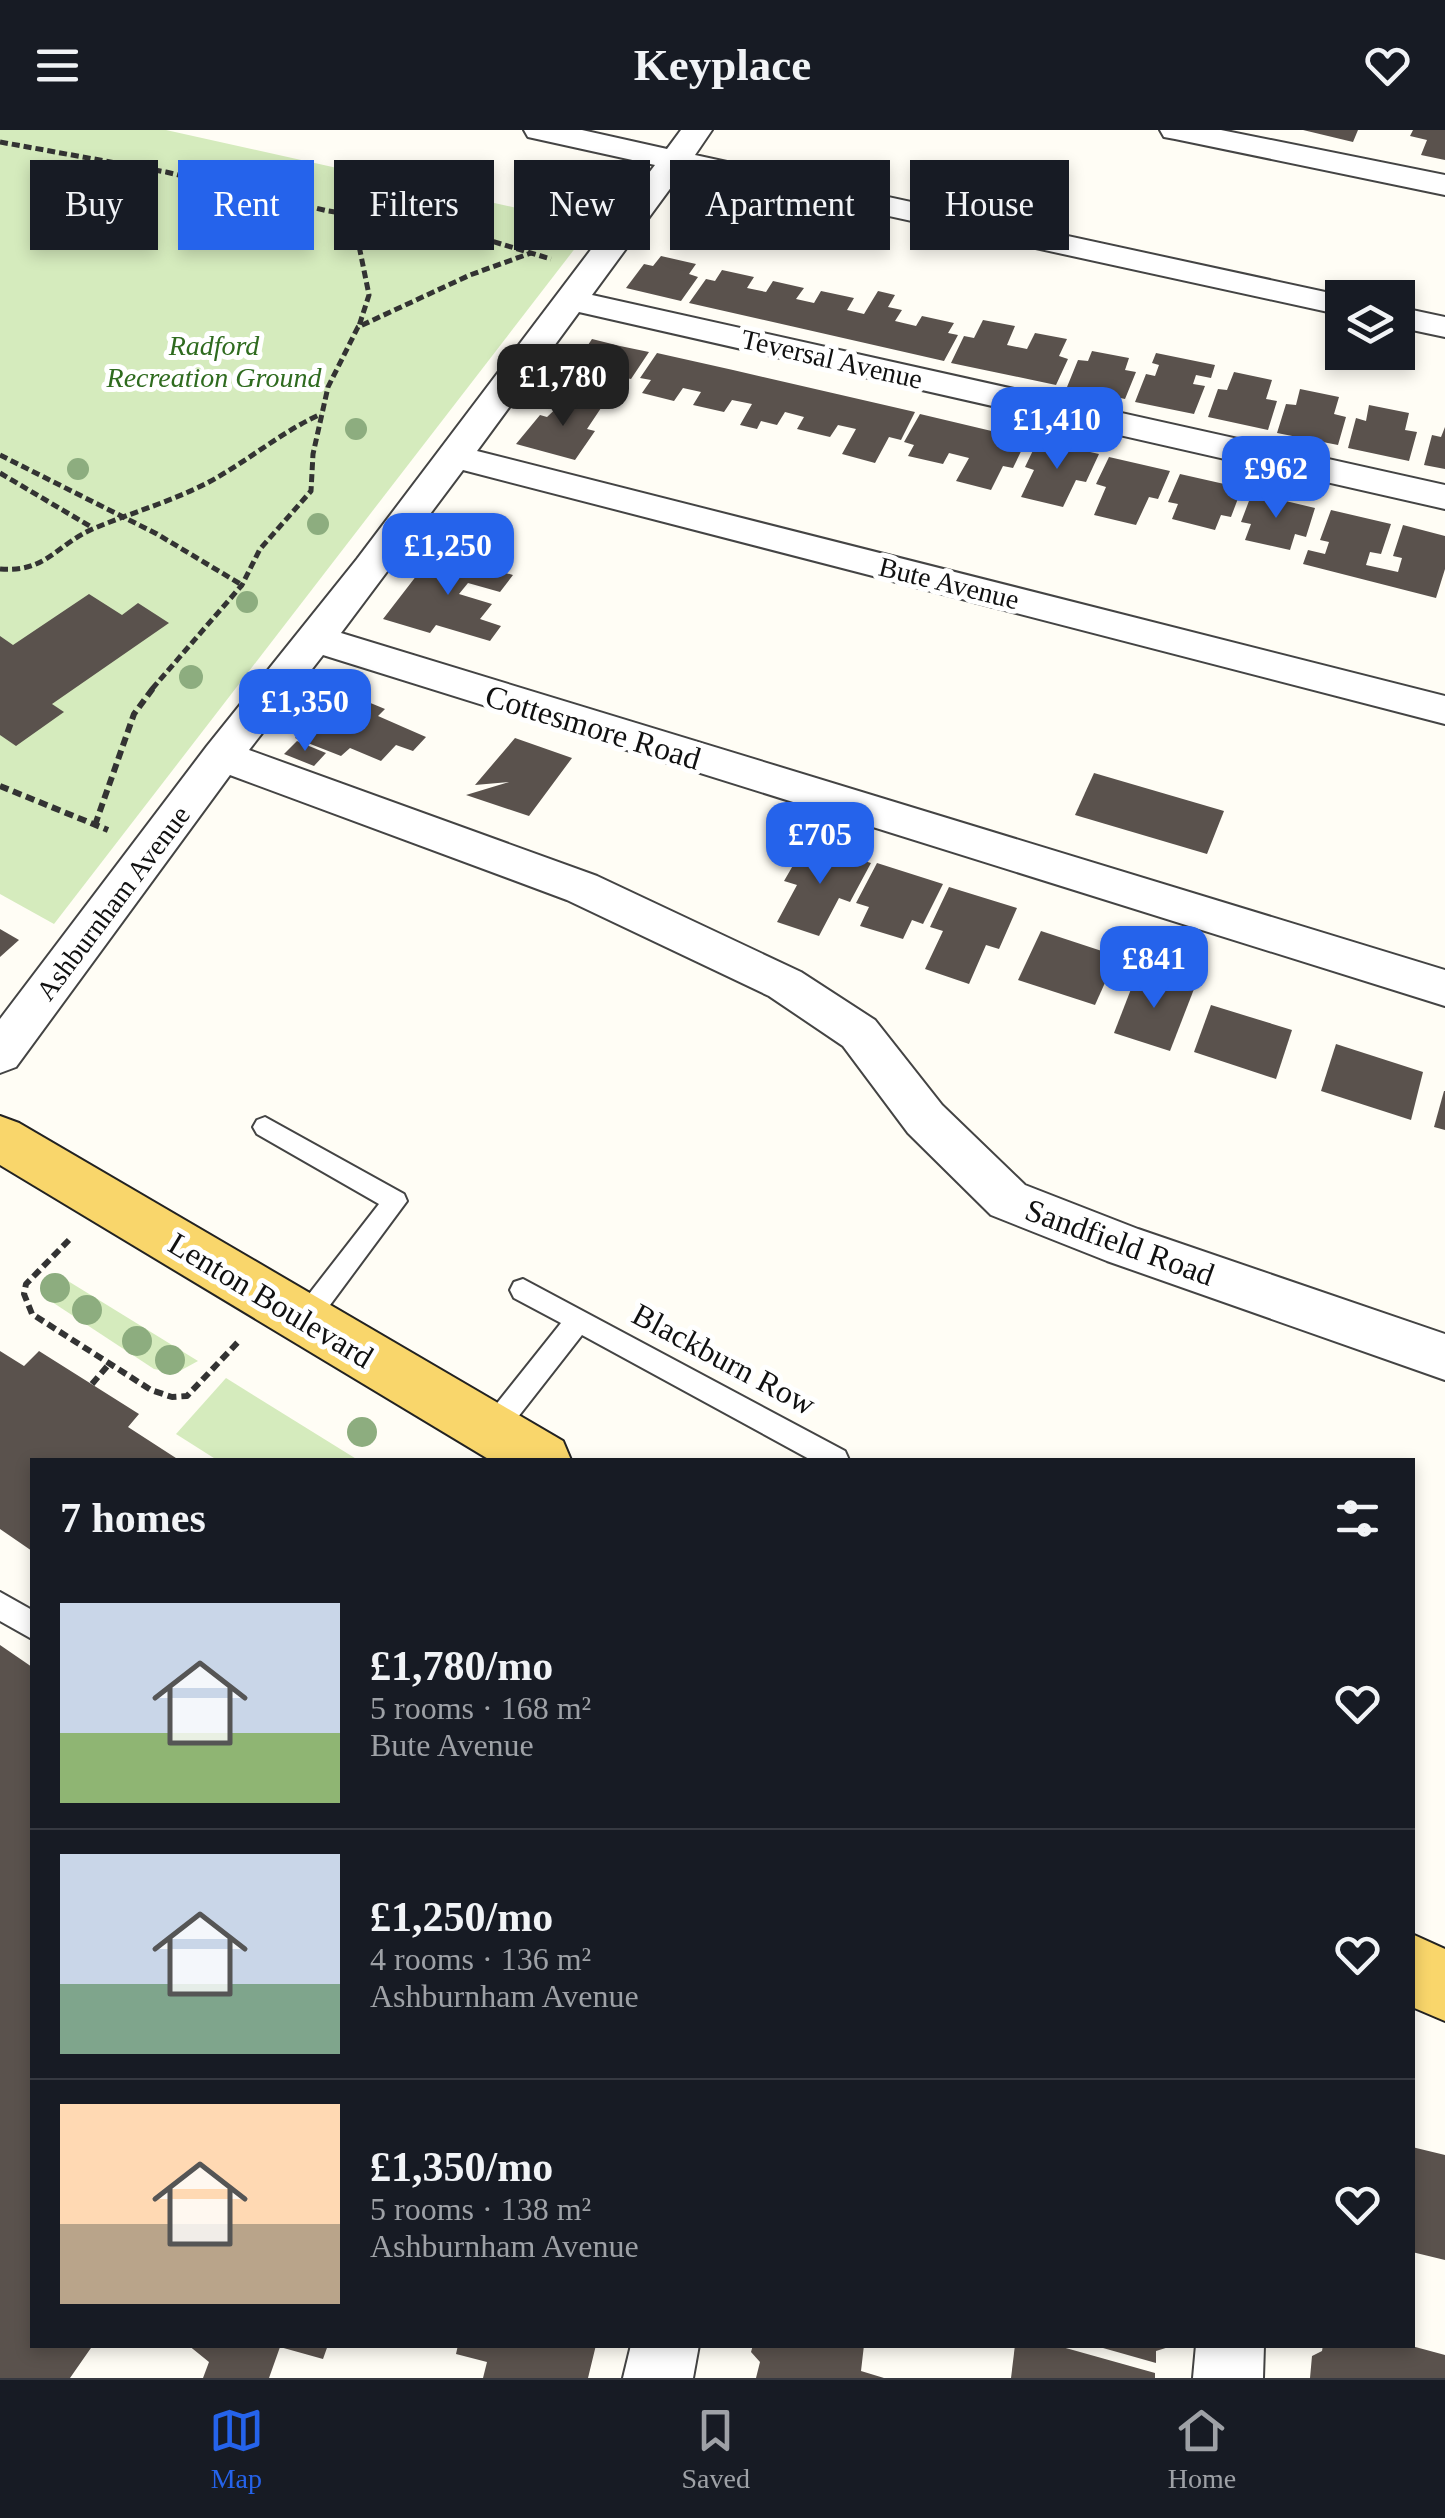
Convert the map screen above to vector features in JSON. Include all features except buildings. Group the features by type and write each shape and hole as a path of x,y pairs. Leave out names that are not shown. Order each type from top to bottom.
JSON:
{"main road":[{"name":"Lenton Boulevard","path":"0,1138 538,1458"},
{"path":"1415,1970 1445,1988"}],"street":[{"path":"538,130 1325,300"},
{"name":"Ashburnham Avenue","path":"0,1054 697,130"},
{"path":"1174,130 1445,184"},
{"name":"Teversal Avenue","path":"580,285 1445,497"},
{"path":"1415,321 1445,327"},
{"name":"Bute Avenue","path":"452,456 1445,710"},
{"name":"Cottesmore Road","path":"316,640 1445,988"},
{"name":"Sandfield Road","path":"222,756 582,888 785,984 859,1033 925,1119 1008,1200 1124,1246 1445,1357"},
{"path":"658,2378 664,2348"},
{"path":"1228,2378 1230,2348"}],"lane":[{"path":"264,1127 395,1201 289,1312"},
{"name":"Blackburn Row","path":"523,1290 832,1458"},
{"name":"Blackburn Row","path":"491,1431 579,1320"},
{"path":"0,1604 30,1625"}],"path":[{"path":"0,146 166,172 334,211"},
{"path":"494,242 532,254 580,285"},
{"path":"95,825 134,714 176,658 242,585 260,549 311,490 328,387 369,295 360,250"},
{"path":"358,327 435,290 532,254"},
{"path":"0,569 26,571 94,528 126,520 212,481 286,430 322,414"},
{"path":"0,455 242,585"},
{"path":"0,473 94,528"},
{"path":"0,786 95,825 158,843"},
{"path":"108,1200 26,1284 24,1294 32,1314 152,1390 172,1397 187,1396 289,1312"},
{"path":"92,1384 110,1364"}],"green space":[{"name":"Radford Recreation Ground","path":"0,130 166,130 301,160 178,160 178,250 314,250 314,163 334,167 334,250 494,250 494,203 514,207 514,250 574,250 54,924 0,894"},
{"path":"55,1273 198,1361 176,1373 154,1369 46,1298"},
{"path":"226,1378 355,1458 214,1458 176,1434"}]}
